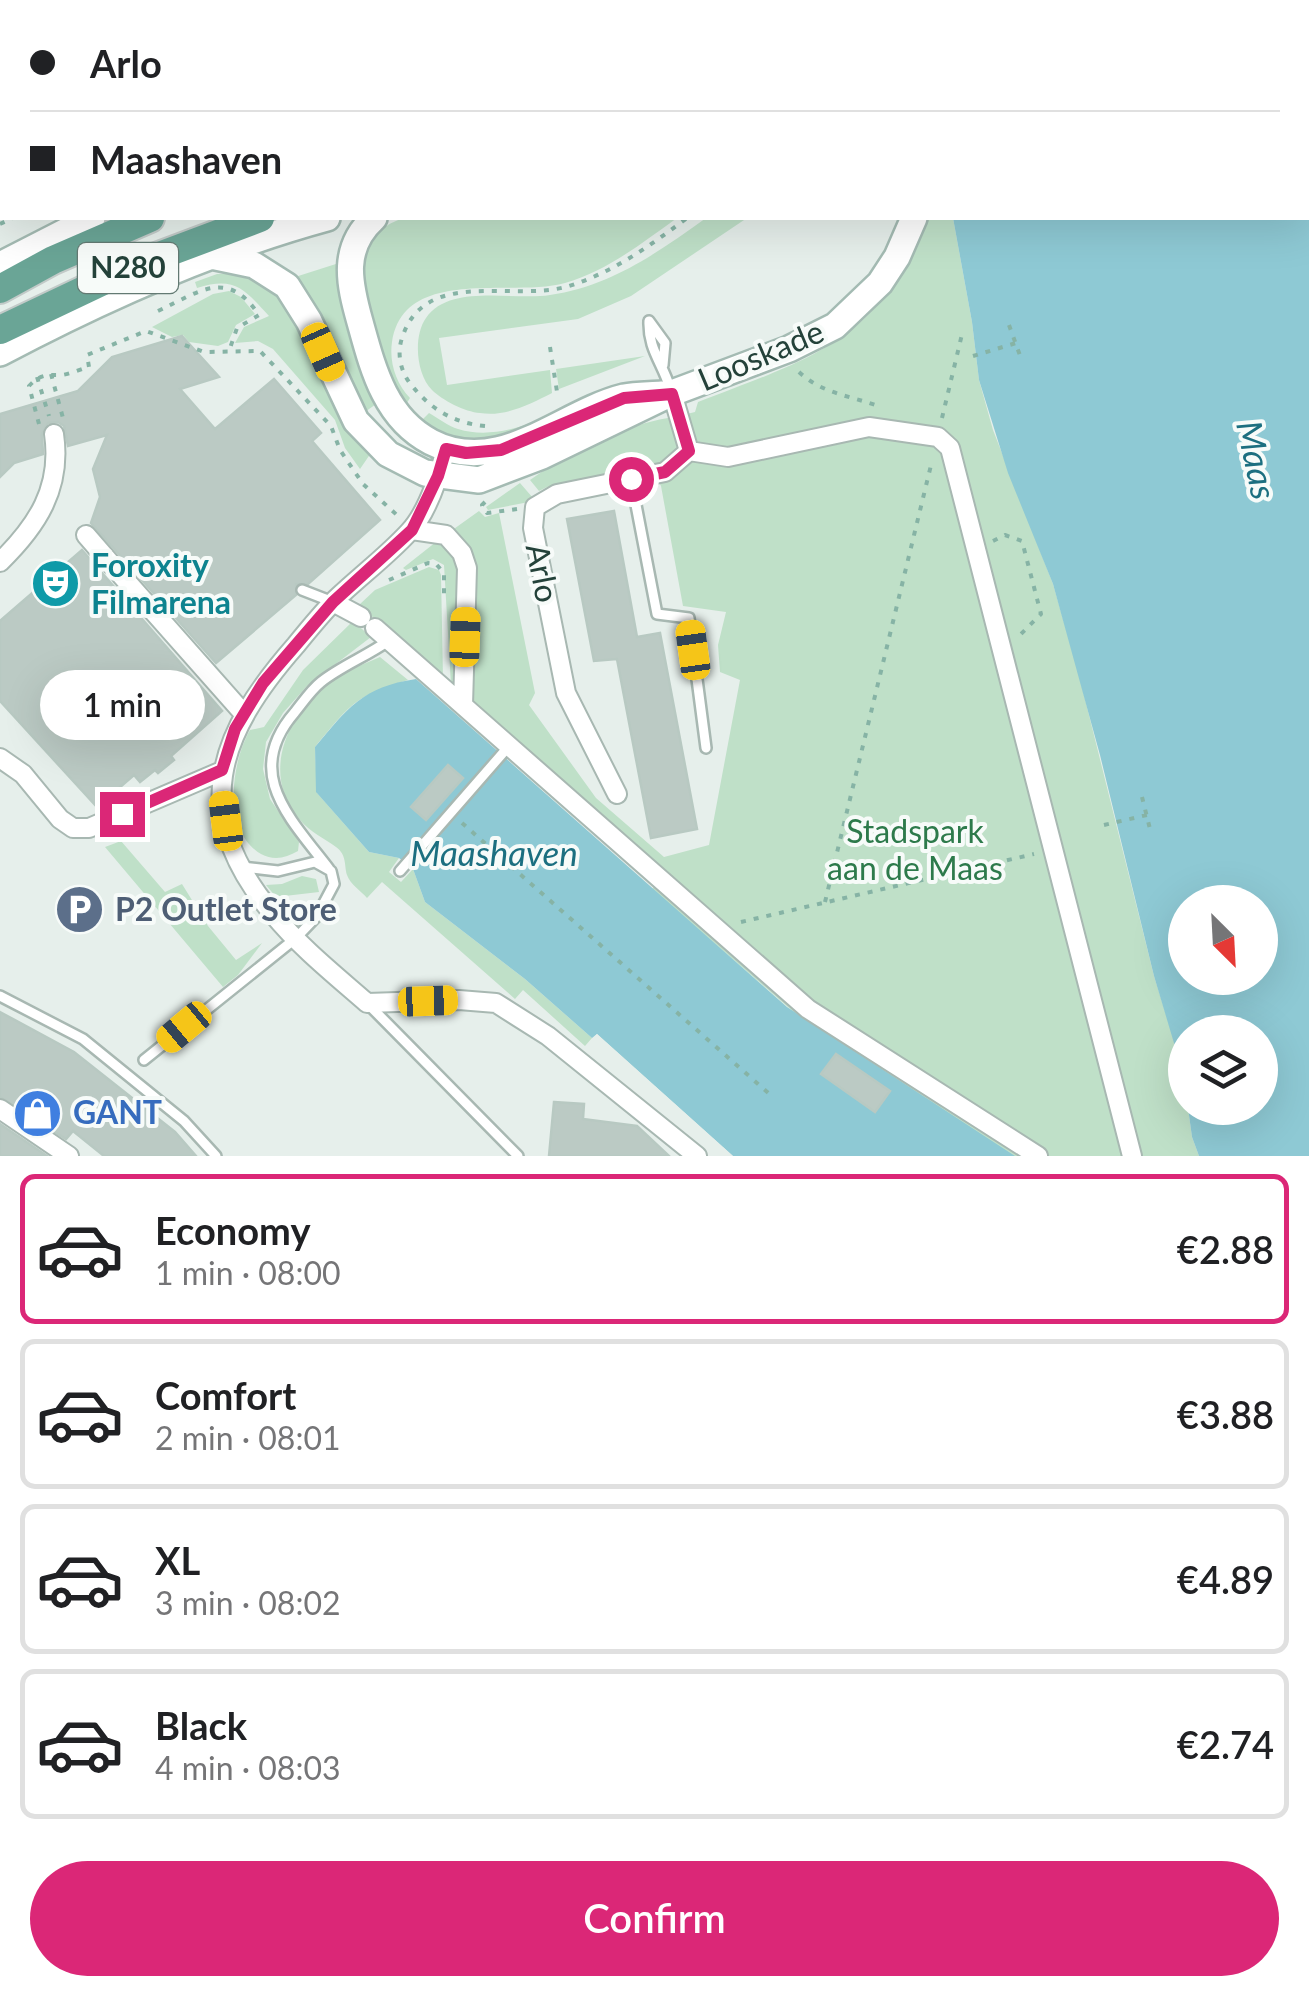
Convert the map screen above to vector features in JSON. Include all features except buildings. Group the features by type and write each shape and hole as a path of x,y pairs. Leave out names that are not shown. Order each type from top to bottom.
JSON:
{"main road":[{"name":"N280","path":"0,265 88,220"},
{"name":"N280","path":"0,289 53,260 145,220"},
{"name":"N280","path":"0,330 142,262 255,220"},
{"name":"N280","path":"0,353 82,311 211,256 320,220"},
{"path":"372,220 356,238 348,265 372,364 398,418 428,441 446,449"},
{"name":"Looskade","path":"438,476 465,481 493,477 672,394 789,349 835,326 868,296 897,257 913,220"},
{"path":"211,256 254,265 287,286 309,321 361,430 388,454 438,476"},
{"name":"Looskade","path":"446,449 466,453 501,450 624,398 672,394"}],"street":[{"path":"672,394 689,451 728,457 869,427 938,438 950,448 1132,1156"},
{"path":"0,562 35,525 49,496 58,460 54,434"},
{"path":"446,449 438,476 412,530 333,602 263,683 235,729 222,770 226,821 240,867 274,916 367,1004 459,1000 496,1004 548,1036 697,1156"},
{"name":"Arlo","path":"617,794 566,692 533,528 535,507 557,494 665,472 689,451"},
{"path":"412,530 446,534 462,553 467,568 464,705"},
{"path":"86,535 244,714"},
{"path":"333,602 375,629 464,705 507,749 808,1009 1038,1156"},
{"path":"0,758 23,774 60,819 73,828 88,828 222,770"},
{"path":"0,1109 69,1156"}],"lane":[{"path":"663,365 672,394"},
{"path":"631,479 657,614 689,618 706,748"},
{"path":"302,590 333,602"},
{"path":"144,1060 296,938 329,898 334,884 330,871 278,798 271,764 274,744 282,727 320,683 375,629"},
{"path":"400,871 507,749"},
{"path":"240,867 278,871 314,862 330,871"},
{"path":"0,996 83,1040 184,1121 216,1156"},
{"path":"367,1004 518,1156"}],"path":[{"path":"425,401 404,375 400,344 416,310 436,296 564,288 616,268 685,220"},
{"path":"158,311 204,290 237,290 259,315 237,328 229,351"},
{"path":"1009,325 1022,361"},
{"path":"825,902 963,330"},
{"path":"54,434 38,377 89,367 87,356 146,331 204,352 260,351 331,426 340,450 363,484 412,530"},
{"path":"973,356 1016,343"},
{"path":"550,347 558,403"},
{"path":"789,349 798,371 813,385 881,406 896,432"},
{"path":"51,373 58,400"},
{"path":"493,477 496,491 482,505 487,513 535,507"},
{"path":"976,550 1005,534 1022,541 1032,578 1041,614 1002,652"},
{"path":"385,581 436,564 444,574 445,616"},
{"path":"1142,797 1151,833"},
{"path":"450,813 774,1098"},
{"path":"1104,826 1147,815"},
{"path":"716,928 1053,849"}],"green space":[{"path":"400,220 674,220 610,264 565,283 463,289 417,302 401,318 392,342 395,372 410,398 403,409 365,313 358,274 359,258 366,244"},
{"path":"703,220 744,220 631,296 578,319 439,338 447,385 550,370 552,393 508,411 480,413 436,394 422,375 418,344 422,326 437,307 450,300 572,291 613,276"},
{"name":"Stadspark aan de Maas","path":"928,220 953,220 979,380 993,430 1053,584 1168,1021 1168,1125 1190,1125 1199,1156 1010,1156 804,1021 652,889 666,874 475,708 469,696 472,568 451,531 479,511 485,517 499,513 535,693 529,705 596,798 664,857 709,845 740,680 720,672 718,645 726,612 683,606 661,486 651,467 539,491 530,480 596,442 646,423 695,412 698,402 809,356 864,318 888,292"},
{"path":"339,263 379,402 362,414 292,278"},
{"path":"241,273 273,283 373,450 360,469 345,448 335,420 273,349 258,341 235,343 244,327 269,316 238,287 221,284 197,288 195,282 217,274"},
{"path":"229,291 241,297 255,314 236,325 228,342 218,346 189,342 183,335 172,337 152,327 213,294"},
{"path":"645,356 559,389 556,369"},
{"path":"604,391 536,427 493,440 445,435 419,423 429,413 458,429 495,432 533,422"},
{"path":"520,483 533,498 529,502 488,510 486,507"},
{"path":"441,538 461,568 457,691 451,685 444,565 433,559 403,568"},
{"path":"429,567 439,570 441,575 443,679 359,605 375,590"},
{"path":"353,621 371,637 307,686 283,713 266,742 263,769 270,799 299,842 298,851 289,855 266,856 249,843 235,813 235,778 243,744 250,730 264,727 303,670"},
{"path":"380,657 408,680 354,704 315,747 317,793 369,852 399,858 389,872 401,882 413,869 425,902 525,979 592,1038 585,1046 523,990 515,999 382,882 367,898 348,878 340,850 304,824 288,803 280,767 289,731 299,714 331,680"},
{"path":"121,841 165,892 182,884 208,926 236,960 262,943 238,975 223,987 105,847"},
{"path":"302,876 316,879 319,892 276,897 266,885 282,884"}],"water":[{"name":"Maas","path":"953,220 1309,220 1309,1156 1199,1156 1190,1125 1278,1125 1278,1015 1168,1015 1168,1023 1053,584 1008,473 979,380"},
{"name":"Maashaven","path":"416,679 787,1007 1015,1156 733,1156 597,1034 592,1038 525,979 425,902 413,869 399,858 369,852 316,792 315,747 337,721 369,694"}],"pier":[{"path":"597,1034 733,1156 726,1156 597,1040 589,1042"}],"place":[{"name":"Foroxity Filmarena","path":"56,584"},
{"name":"P2 Outlet Store","path":"80,910"},
{"name":"GANT","path":"38,1113"}],"route":[{"path":"122,814 222,770 235,729 263,683 333,602 412,530 438,476 446,449 466,453 501,450 624,398 672,394 689,451 665,472 631,479"}]}
